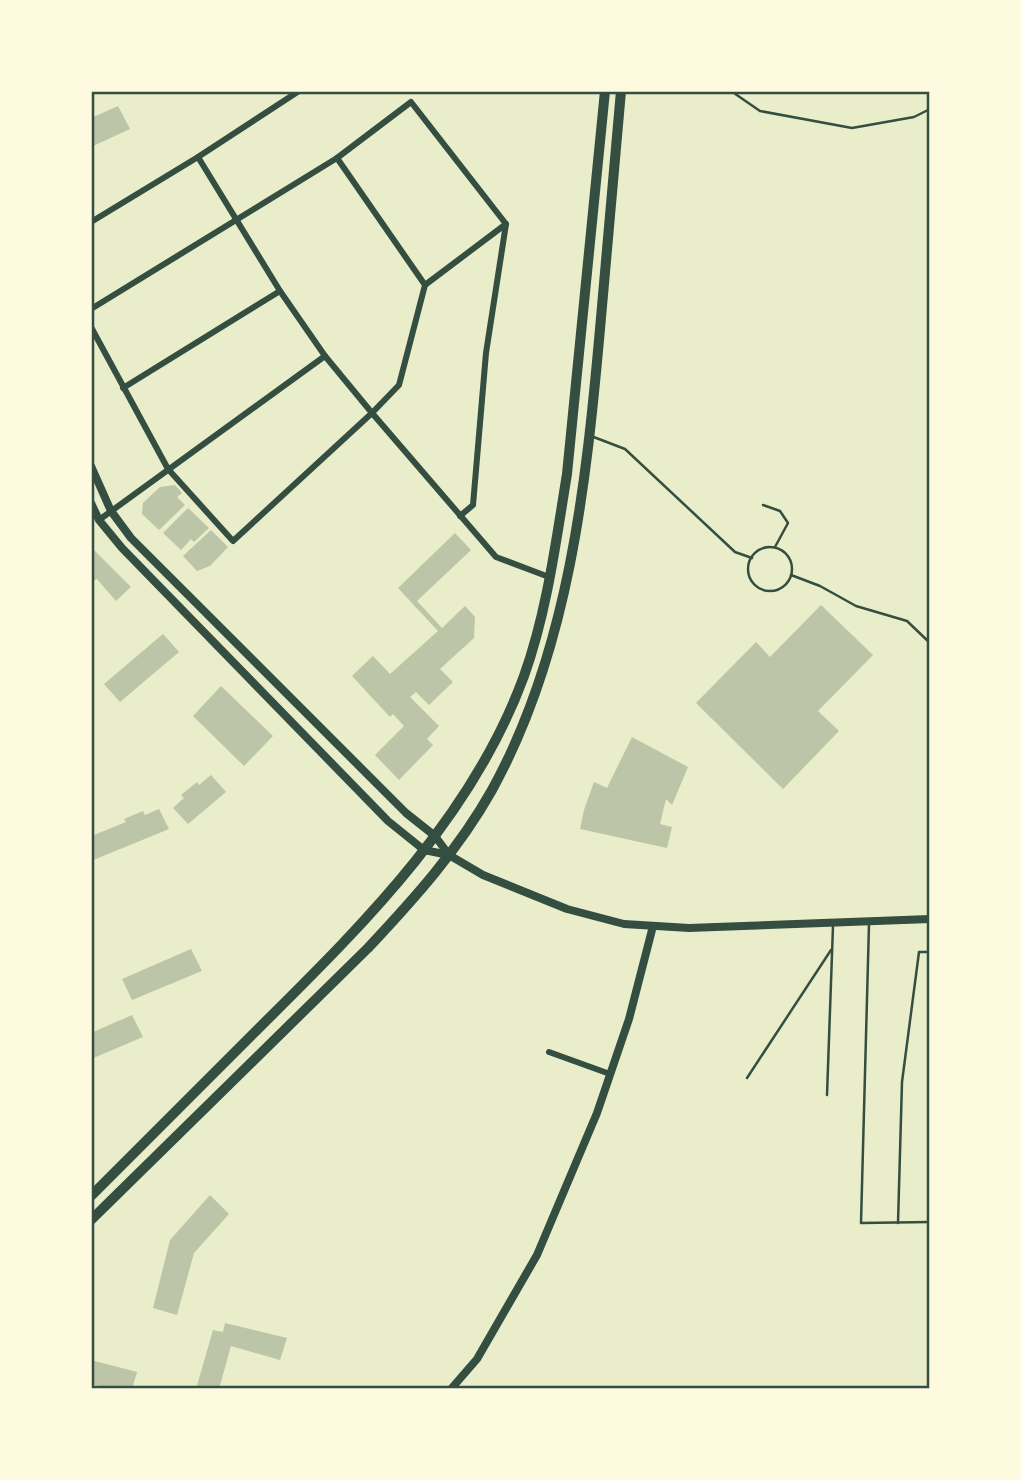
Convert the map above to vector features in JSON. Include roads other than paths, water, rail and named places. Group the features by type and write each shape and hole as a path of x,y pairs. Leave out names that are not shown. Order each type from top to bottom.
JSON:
{"main road":[{"path":"91,1196 366,920 435,836 482,765 505,720 524,675 537,631 559,526 605,91"},
{"path":"91,1220 409,905 449,855 482,806 509,757 543,666 574,542 590,436 621,91"},
{"path":"91,1226 129,1182"}],"street":[{"path":"91,222 299,91"},
{"path":"91,309 337,158 411,102 506,224 486,353 472,505 460,516"},
{"path":"198,157 280,291 325,356 372,413 496,557 549,577"},
{"path":"337,158 425,285"},
{"path":"91,327 168,469 233,541 399,385 425,285 506,224"},
{"path":"123,388 280,291"},
{"path":"99,520 325,356"},
{"path":"91,466 111,511 131,538 397,803 435,836 449,855"},
{"path":"91,503 99,520 122,548 388,821 424,850 449,855 483,875 567,909 624,924 689,928 929,921"},
{"path":"452,1389 477,1359 537,1255 597,1113 629,1019 653,926"},
{"path":"549,1052 610,1074"}],"lane":[{"path":"732,91 760,111 852,128 914,117 930,109"},
{"path":"571,432 625,449 735,552 752,558"},
{"path":"763,505 780,510 788,523 775,548"},
{"path":"763,548 775,548 789,558 792,565 791,575 786,585 780,589 766,590 754,584 749,571 752,558 763,548"},
{"path":"791,575 820,586 856,606 907,621 930,643"},
{"path":"869,921 861,1223 930,1222"},
{"path":"827,1095 834,923"},
{"path":"747,1078 832,948"},
{"path":"898,1223 902,1082 919,952 930,952"}]}
